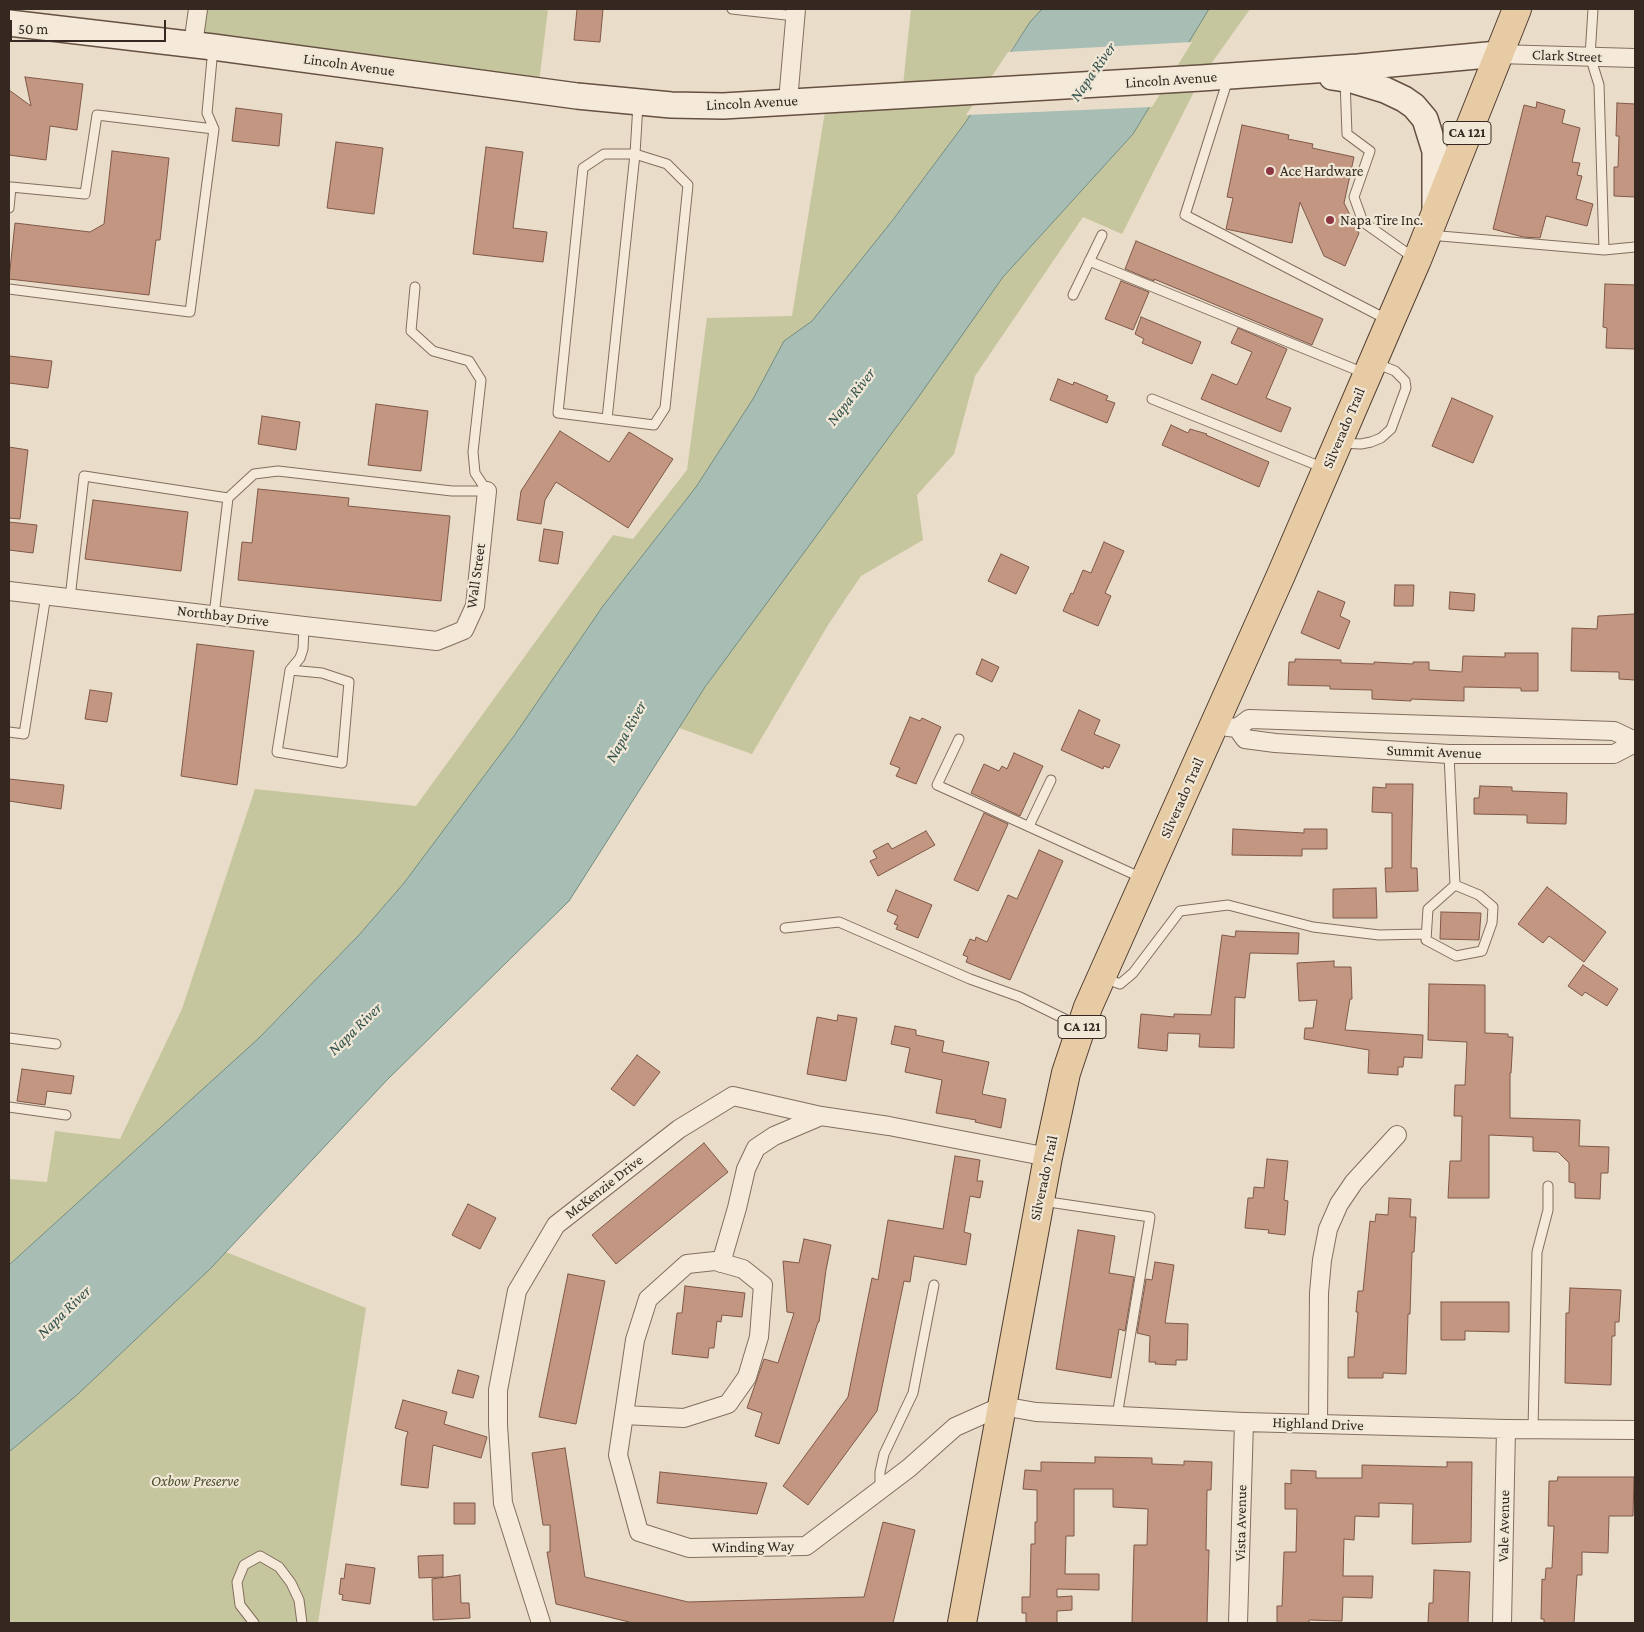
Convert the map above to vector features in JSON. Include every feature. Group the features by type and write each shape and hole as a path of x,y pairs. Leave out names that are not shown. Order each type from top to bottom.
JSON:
{"main road":[{"name":"Silverado Trail","path":"962,1623 1048,1156 1066,1073 1088,1007 1145,879 1227,724 1326,469 1417,260 1517,9"},
{"name":"Lincoln Avenue","path":"18,22 671,105 723,106 1201,78 1498,54"},
{"path":"1289,72 1345,79 1385,90 1414,106 1425,118 1435,151 1431,224"}],"street":[{"path":"198,9 203,46"},
{"path":"788,101 796,12"},
{"name":"Clark Street","path":"1498,54 1635,58"},
{"name":"Wall Street","path":"437,640 464,630 475,606 487,491"},
{"name":"Northbay Drive","path":"9,591 437,640"},
{"name":"Summit Avenue","path":"1227,724 1249,719 1614,731 1635,742"},
{"name":"Summit Avenue","path":"1227,724 1244,739 1275,743 1449,754 1614,754 1635,742"},
{"name":"McKenzie Drive","path":"541,1623 503,1503 498,1425 498,1390 518,1291 556,1225 679,1129 733,1096 821,1116 889,1126 1048,1156"},
{"path":"721,1263 746,1169 756,1148 774,1136 821,1116"},
{"path":"1318,1424 1319,1293 1322,1260 1328,1229 1339,1204 1354,1182 1397,1135"},
{"name":"Winding Way","path":"624,1416 684,1418 728,1404 747,1377 759,1337 763,1285 743,1269 716,1261 687,1264 648,1299 635,1340 618,1455 639,1532 689,1548 806,1546 909,1468 955,1427 1002,1406"},
{"name":"Highland Drive","path":"1002,1406 1036,1412 1244,1422 1506,1429 1635,1430"},
{"name":"Vista Avenue","path":"1238,1623 1244,1422"},
{"name":"Vale Avenue","path":"1502,1623 1506,1429"}],"lane":[{"path":"732,9 796,12"},
{"path":"1593,9 1590,56 1599,85 1604,250"},
{"path":"9,289 190,312 214,129 207,113 203,46"},
{"path":"1229,76 1185,215 1390,322"},
{"path":"1345,79 1347,134 1370,152 1354,197 1363,222 1417,260"},
{"path":"607,419 635,154 638,102"},
{"path":"9,208 11,187 85,194 97,115 214,129"},
{"path":"604,154 635,154 667,164 688,185 665,408 654,426 558,413 583,168 604,154"},
{"path":"1431,224 1604,250 1635,247"},
{"path":"1073,295 1102,235"},
{"path":"1089,261 1370,368 1395,371 1405,381 1406,388 1391,429 1381,438 1371,442 1361,444 1338,443"},
{"path":"415,287 411,330 433,351 469,361 481,380 473,452 475,473 487,491"},
{"path":"1152,399 1326,469"},
{"path":"214,615 228,498 254,474 278,471 452,491 487,491"},
{"path":"70,598 84,476 228,498"},
{"path":"9,732 24,734 46,595"},
{"path":"290,670 322,673 349,682 342,763 277,752 290,670 300,658 303,649 304,626"},
{"path":"959,739 937,785 1145,879"},
{"path":"1449,754 1455,885"},
{"path":"1029,826 1051,780"},
{"path":"1455,885 1480,895 1493,907 1492,923 1482,951 1456,956 1426,940 1428,909 1455,885"},
{"path":"1101,977 1120,984 1133,973 1180,911 1228,904 1312,927 1379,935 1426,934"},
{"path":"785,928 840,922 970,979 1020,997 1082,1027"},
{"path":"9,1038 56,1044"},
{"path":"9,1107 66,1115"},
{"path":"1533,1429 1537,1252 1548,1210 1548,1186"},
{"path":"1039,1201 1150,1217 1117,1416"},
{"path":"880,1490 880,1472 884,1454 913,1393 934,1285"},
{"path":"254,1623 240,1605 237,1582 244,1565 260,1556 279,1567 291,1583 299,1600 302,1623"}],"green space":[{"path":"198,9 548,9 538,90 193,45"},
{"path":"911,9 1042,9 1030,22 983,91 965,123 892,221 812,321 784,341 753,399 696,487 603,606 514,736 404,883 359,935 259,1038 9,1265 9,1179 47,1182 55,1131 120,1139 182,1009 255,789 416,806 613,535 633,539 687,470 707,318 792,316 827,99 902,95"},
{"path":"1209,9 1250,9 1201,78 1122,234 1083,217 975,376 954,454 917,495 923,540 861,576 828,625 752,754 679,728 705,687 1003,277 1133,134"},
{"name":"Oxbow Preserve","path":"226,1252 366,1308 318,1623 9,1623 9,1452 78,1394"}],"water":[{"name":"Napa River","path":"1042,9 1209,9 1133,134 1003,277 917,399 705,687 569,901 387,1080 210,1269 78,1394 9,1452 9,1265 259,1038 359,935 404,883 514,736 603,606 696,487 753,399 784,341 812,321 892,221 965,123 1030,22"}],"pier":[{"path":"1192,42 1152,107 966,115 1008,52"}],"building":[{"path":"577,9 603,9 600,42 574,40"},
{"path":"25,77 83,84 77,130 50,126 46,160 9,155 9,90 31,106"},
{"path":"1537,102 1565,110 1562,123 1580,128 1572,162 1580,163 1577,175 1582,176 1576,199 1593,204 1587,226 1546,216 1540,238 1523,237 1493,229 1524,105 1536,108"},
{"path":"1617,103 1635,104 1635,197 1614,196 1614,167 1618,167 1619,136 1616,136"},
{"path":"236,108 282,114 279,146 232,141"},
{"name":"Ace Hardware","path":"1242,125 1289,135 1288,139 1313,144 1312,148 1354,157 1344,203 1359,233 1345,266 1324,256 1300,202 1292,243 1226,229 1233,198 1227,197"},
{"path":"336,142 383,148 374,214 327,208"},
{"path":"486,147 523,152 513,228 547,232 543,262 473,254"},
{"path":"112,151 169,158 160,240 156,240 149,295 9,279 15,223 90,232 104,224"},
{"path":"1136,241 1323,319 1312,345 1154,279 1154,281 1125,269"},
{"path":"1121,281 1149,292 1133,330 1105,319"},
{"path":"1605,284 1635,285 1635,349 1606,348 1607,328 1603,327"},
{"path":"1141,317 1201,342 1192,364 1142,343 1144,339 1135,334"},
{"path":"1238,328 1287,349 1266,398 1291,408 1281,432 1201,399 1212,374 1237,385 1252,352 1231,343"},
{"path":"9,356 52,361 48,388 9,383"},
{"path":"1058,379 1073,385 1074,382 1108,396 1106,400 1115,403 1107,423 1050,400"},
{"path":"1452,398 1493,416 1473,463 1432,446"},
{"path":"376,404 428,411 421,471 368,465"},
{"path":"262,416 300,422 296,450 258,444"},
{"path":"1171,425 1188,433 1190,429 1207,434 1269,462 1259,487 1162,445"},
{"path":"560,431 609,462 629,432 673,459 628,528 556,482 545,500 541,524 517,520 521,491"},
{"path":"9,447 28,450 20,519 9,518"},
{"path":"258,489 349,498 348,506 450,516 441,601 238,580 242,542 252,543"},
{"path":"93,500 188,512 181,571 85,559"},
{"path":"9,522 37,525 33,553 9,550"},
{"path":"544,529 563,532 558,564 539,561"},
{"path":"1104,542 1124,551 1105,593 1111,596 1098,626 1063,611 1071,593 1073,594 1083,570 1091,573"},
{"path":"1001,554 1029,567 1016,594 988,581"},
{"path":"1395,585 1414,585 1413,606 1394,606"},
{"path":"1318,591 1345,602 1340,616 1350,621 1339,649 1301,633"},
{"path":"1450,592 1475,594 1474,611 1449,609"},
{"path":"1635,614 1635,680 1619,679 1619,672 1571,671 1572,628 1597,629 1598,616"},
{"path":"197,644 254,651 237,785 181,776"},
{"path":"1505,653 1538,653 1538,691 1521,691 1521,688 1464,687 1464,701 1411,699 1411,701 1372,699 1372,690 1288,685 1289,662 1295,662 1295,659 1341,660 1341,663 1374,664 1374,662 1413,664 1413,662 1429,662 1429,670 1462,672 1463,656 1505,657"},
{"path":"982,659 999,667 992,682 976,674"},
{"path":"90,690 112,693 107,722 85,719"},
{"path":"1079,710 1100,720 1094,734 1120,745 1109,768 1104,766 1103,769 1061,750"},
{"path":"910,717 920,721 922,718 941,727 916,784 896,776 900,768 890,764"},
{"path":"1014,753 1043,766 1020,816 971,793 984,764 999,771 1002,766 1007,769"},
{"path":"9,779 64,785 61,809 9,801"},
{"path":"1386,784 1413,784 1411,868 1417,868 1418,891 1386,892 1385,868 1392,868 1392,813 1372,812 1373,787 1386,788"},
{"path":"1480,786 1512,787 1512,791 1567,793 1566,824 1527,823 1527,815 1474,814 1474,798 1479,798"},
{"path":"984,813 1008,824 978,891 954,880"},
{"path":"1233,829 1304,833 1304,829 1327,829 1327,849 1302,849 1302,856 1232,855"},
{"path":"926,831 935,845 878,876 870,861 877,858 873,851 888,843 892,849"},
{"path":"1039,850 1063,861 1010,980 966,962 968,957 963,955 970,939 975,941 976,937 987,942 1008,895 1017,899"},
{"path":"1547,887 1606,932 1584,962 1549,936 1543,943 1518,924"},
{"path":"1376,888 1377,918 1333,918 1333,889"},
{"path":"896,890 932,905 918,938 896,929 898,925 894,924 898,916 887,911"},
{"path":"1441,912 1481,913 1479,940 1440,939"},
{"path":"1236,931 1299,933 1298,954 1250,953 1245,998 1235,997 1234,1048 1199,1047 1200,1034 1168,1033 1167,1051 1138,1048 1141,1014 1174,1017 1174,1014 1211,1015 1222,935 1235,937"},
{"path":"1334,961 1334,967 1351,967 1352,999 1350,999 1345,1030 1423,1035 1422,1058 1404,1057 1403,1067 1398,1067 1398,1075 1368,1073 1369,1050 1304,1039 1305,1028 1313,1028 1317,1000 1299,1001 1297,963"},
{"path":"1583,965 1618,989 1607,1006 1585,992 1582,996 1568,986"},
{"path":"1429,984 1485,985 1485,1033 1508,1034 1508,1037 1513,1037 1510,1073 1510,1118 1580,1120 1579,1146 1609,1147 1608,1173 1601,1173 1600,1199 1575,1198 1575,1183 1569,1182 1569,1163 1558,1152 1533,1151 1533,1137 1489,1135 1489,1198 1448,1198 1450,1161 1461,1161 1462,1116 1454,1116 1455,1085 1465,1085 1467,1042 1428,1040"},
{"path":"838,1015 857,1018 846,1081 807,1074 817,1017 837,1021"},
{"path":"895,1026 916,1030 916,1035 944,1041 942,1052 989,1062 982,1094 1006,1099 1001,1128 975,1122 976,1120 936,1113 942,1080 905,1072 910,1048 891,1044"},
{"path":"637,1055 660,1072 634,1106 611,1089"},
{"path":"22,1069 74,1076 71,1094 47,1091 45,1105 17,1101"},
{"path":"704,1143 728,1172 616,1264 592,1235"},
{"path":"955,1156 980,1160 977,1181 983,1181 980,1198 970,1196 964,1232 971,1234 966,1265 914,1256 910,1282 904,1281 877,1411 808,1505 783,1486 848,1397 872,1278 878,1280 888,1220 943,1229"},
{"path":"1267,1159 1288,1161 1284,1200 1288,1201 1285,1235 1268,1233 1269,1230 1245,1228 1248,1198 1253,1198 1254,1187 1264,1188"},
{"path":"1389,1198 1411,1199 1410,1217 1416,1217 1414,1252 1412,1252 1410,1314 1408,1314 1406,1374 1383,1373 1383,1378 1348,1378 1348,1357 1354,1357 1358,1291 1363,1291 1370,1221 1375,1222 1376,1214 1388,1215"},
{"path":"468,1204 496,1218 480,1249 452,1235"},
{"path":"1078,1230 1115,1236 1109,1273 1134,1277 1125,1331 1119,1329 1111,1378 1056,1369"},
{"path":"804,1239 831,1245 819,1322 779,1444 755,1436 762,1413 747,1408 764,1359 778,1363 794,1313 787,1312 783,1261 799,1263"},
{"path":"1155,1262 1174,1265 1165,1323 1188,1324 1187,1360 1176,1360 1176,1365 1149,1362 1150,1336 1137,1333 1146,1279 1152,1280"},
{"path":"568,1274 605,1281 576,1424 539,1417"},
{"path":"685,1286 745,1293 742,1317 722,1315 721,1322 717,1321 714,1348 709,1348 708,1358 672,1354 677,1313 682,1313"},
{"path":"1570,1288 1621,1290 1619,1322 1615,1322 1615,1336 1612,1336 1611,1385 1565,1383 1566,1313 1569,1313"},
{"path":"1441,1302 1509,1302 1509,1332 1465,1331 1465,1340 1441,1340"},
{"path":"458,1370 479,1376 473,1398 452,1393"},
{"path":"403,1400 447,1412 444,1424 487,1437 481,1458 433,1445 428,1488 401,1485 408,1432 395,1428"},
{"path":"565,1448 585,1577 688,1602 864,1597 883,1522 915,1530 893,1623 633,1623 556,1604 547,1552 550,1552 550,1525 543,1525 532,1453"},
{"path":"1095,1457 1152,1458 1152,1464 1184,1465 1184,1461 1212,1462 1211,1490 1207,1490 1206,1550 1209,1550 1207,1623 1132,1623 1134,1545 1147,1545 1148,1509 1113,1507 1113,1489 1074,1489 1074,1536 1066,1536 1065,1574 1099,1574 1099,1590 1057,1589 1057,1597 1072,1596 1072,1610 1057,1611 1057,1623 1026,1623 1026,1613 1022,1613 1022,1597 1030,1597 1031,1544 1035,1544 1037,1490 1023,1489 1025,1470 1041,1471 1041,1462 1095,1463"},
{"path":"1447,1462 1472,1462 1471,1542 1412,1544 1413,1504 1379,1503 1379,1517 1355,1516 1354,1540 1344,1539 1343,1576 1373,1576 1372,1598 1343,1597 1342,1621 1309,1620 1309,1623 1277,1623 1277,1606 1282,1606 1284,1552 1296,1552 1297,1509 1285,1509 1285,1483 1291,1484 1291,1470 1316,1471 1316,1478 1362,1478 1362,1465 1447,1467"},
{"path":"660,1472 767,1483 757,1514 657,1503"},
{"path":"1558,1477 1634,1477 1633,1516 1609,1516 1608,1553 1582,1552 1582,1575 1577,1575 1574,1623 1544,1623 1544,1619 1541,1619 1542,1579 1545,1580 1546,1568 1552,1568 1554,1526 1548,1526 1549,1481 1557,1481"},
{"path":"454,1503 475,1503 475,1524 454,1524"},
{"path":"443,1555 443,1577 419,1578 418,1556"},
{"path":"346,1564 375,1568 370,1604 342,1600 343,1595 339,1594 341,1578 344,1579"},
{"path":"1434,1570 1470,1572 1468,1623 1428,1623 1429,1603 1433,1603"},
{"path":"460,1575 461,1603 469,1603 470,1618 433,1620 432,1579"}],"place":[{"name":"Ace Hardware","path":"1270,171"},
{"name":"Napa Tire Inc.","path":"1330,220"}]}
